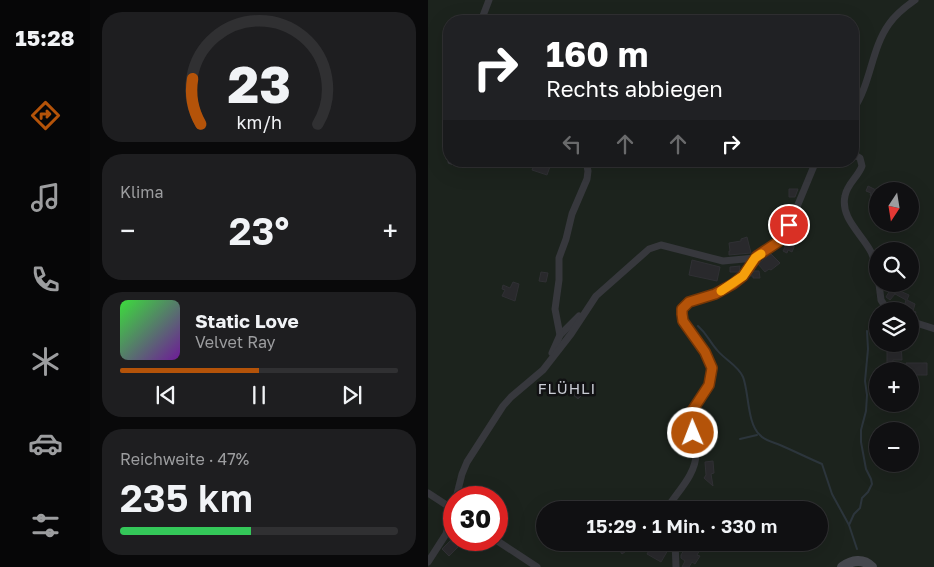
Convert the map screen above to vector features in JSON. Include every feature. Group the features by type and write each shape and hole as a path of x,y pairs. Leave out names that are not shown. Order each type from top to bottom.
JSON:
{"street":[{"path":"484,15 489,0"},
{"path":"859,100 885,30 898,13 915,0"},
{"path":"859,157 862,166 846,190 844,207 850,222 869,250"},
{"path":"560,335 555,306 559,280 559,258 572,214 587,179 587,167"},
{"path":"672,501 694,466 696,451 691,414 709,385 712,372 711,364 705,352 683,321 682,309 689,302 715,294 733,284 747,272 755,258 775,245 783,236 795,214 816,167"},
{"path":"547,365 560,335 586,310 606,286 649,248 664,246 689,254 723,261 755,258"},
{"path":"459,486 467,462 492,421 511,397 547,365 571,334 586,310"},
{"path":"919,325 934,329"},
{"path":"428,493 443,502"},
{"path":"428,562 443,540"},
{"path":"508,548 537,567"},
{"path":"675,551 676,567"},
{"path":"842,567 849,562 857,561 867,563 872,567"}],"shaded area":[{"path":"428,0 934,0 934,567 428,567"}],"building":[{"path":"533,167 550,167 547,175 532,170"},
{"path":"789,189 798,189 795,197 789,197"},
{"path":"773,215 780,217 779,220 783,221 782,226 771,223"},
{"path":"747,237 751,253 729,255 729,243 741,241 741,239"},
{"path":"789,239 796,242 792,252 788,250 787,253 783,251"},
{"path":"771,254 780,263 765,272 758,264"},
{"path":"692,260 720,267 717,281 689,275"},
{"path":"740,266 739,272 730,272 730,267"},
{"path":"753,271 759,271 760,278 750,276"},
{"path":"541,272 548,273 546,282 539,281"},
{"path":"513,282 519,284 515,301 502,296 505,290 502,289 503,285 510,288"},
{"path":"889,292 895,294 890,300 886,297"},
{"path":"896,292 902,292 909,295 907,300 911,302 905,302 906,300 895,294"},
{"path":"887,352 902,352 902,360 887,362"},
{"path":"919,363 927,363 927,375 919,375"},
{"path":"575,387 583,394 578,399 570,392"},
{"path":"713,461 714,473 711,474 713,486 704,478 706,475 705,462"},
{"path":"444,551 454,551 449,556"},
{"path":"649,551 667,551 661,562 647,554"},
{"path":"683,551 699,551 697,555 700,556 695,564 692,562 689,567 682,567 685,561 681,558"}],"waterway":[{"path":"698,326 720,354 741,373 745,383 753,423 760,435 767,440 822,464 832,494 849,525 857,549"},
{"path":"849,525 854,514 860,508 862,498 872,484 866,469 861,442 861,430 866,411 867,395 865,381 868,349 867,331"},
{"path":"740,439 757,435"}],"slow traffic":[{"path":"721,291 743,276 755,258 761,254"}],"district":[{"name":"FLÜHLI","path":"567,389"}],"route":[{"path":"693,433 691,414 695,404 709,385 712,368 705,352 683,321 682,309 689,302 715,294 733,284 743,276 757,256 778,242 789,225"}]}
